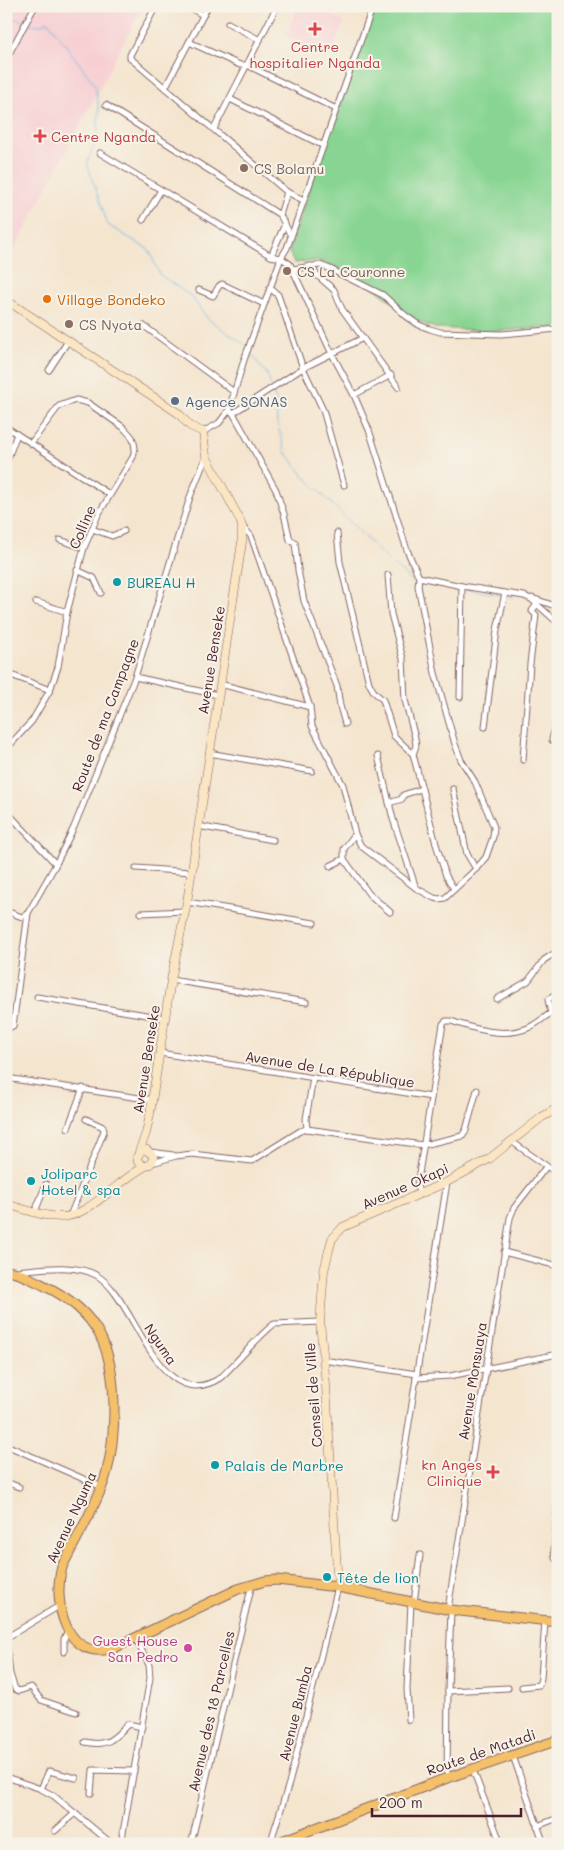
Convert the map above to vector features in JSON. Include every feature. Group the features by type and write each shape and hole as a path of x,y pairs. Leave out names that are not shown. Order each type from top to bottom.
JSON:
{"main road":[{"name":"Avenue Nguma","path":"10,1271 34,1280 67,1298 92,1322 106,1348 111,1365 113,1429 110,1461 102,1487 62,1567 59,1578 60,1606 63,1621 77,1642 97,1651 107,1650 238,1589 252,1584 277,1580 338,1587 450,1610 558,1622"},
{"name":"Route de Matadi","path":"272,1844 296,1840 447,1778 558,1740"}],"street":[{"path":"6,59 34,6"},
{"path":"156,6 130,57 287,192 303,200"},
{"path":"186,6 203,15"},
{"path":"165,88 208,6"},
{"path":"345,724 337,686 307,613 301,590 295,543 290,540 284,514 274,487 231,412 234,392 248,347 291,236 373,6"},
{"path":"214,129 260,40 274,7"},
{"path":"228,23 260,40"},
{"path":"189,42 240,65 247,65 336,109"},
{"path":"230,99 322,145"},
{"path":"106,105 280,215 291,236"},
{"path":"100,153 271,256 288,262 354,395 369,430 407,550 419,577 418,586 435,673 455,744 461,760 475,782 494,827 493,837 486,857 445,898 439,899 416,888 361,846 355,834 343,785 312,726 310,707 251,536 242,526"},
{"path":"143,220 161,190"},
{"path":"280,215 287,192"},
{"path":"271,256 285,224"},
{"path":"310,266 334,290 342,309 398,387"},
{"path":"293,269 324,266 366,286 383,296 412,321 424,328 436,331 501,334 558,330"},
{"path":"199,290 213,296 222,284 264,304"},
{"path":"270,288 278,295 303,368 323,410 344,485"},
{"path":"6,300 178,413 190,426 203,432 231,412 275,387 303,368 363,338"},
{"path":"144,326 234,392"},
{"path":"49,370 68,341"},
{"path":"354,395 391,376"},
{"name":"Colline","path":"6,749 32,721 50,690 58,667 67,612 84,548 109,494 133,457 135,448 134,443 123,427 96,408 83,401 76,400 64,403 55,410 31,443"},
{"path":"6,427 109,494"},
{"name":"Avenue Benseke","path":"148,1164 153,1160 144,1153 146,1133 153,1100 171,980 187,902 242,542 242,526 206,456 203,432"},
{"path":"6,463 17,434"},
{"name":"Route de ma Campagne","path":"26,915 56,864 91,786 135,677 190,497 206,456"},
{"path":"92,529 112,536 124,531"},
{"path":"337,533 346,590 369,684 374,692 383,700 394,736 413,754 446,876 454,890"},
{"path":"60,540 84,548"},
{"path":"77,570 94,578 101,593"},
{"path":"388,575 391,614 403,659 405,700 415,738 416,746 413,754"},
{"path":"419,577 524,596 558,607"},
{"path":"460,697 462,586"},
{"path":"485,727 495,649 505,593"},
{"path":"524,596 535,607 558,623"},
{"path":"36,602 67,612"},
{"path":"523,760 530,664 536,623 536,615 532,611 535,607"},
{"path":"6,672 50,690"},
{"path":"135,677 218,695"},
{"path":"220,684 310,707"},
{"path":"552,740 558,714"},
{"path":"209,753 312,771"},
{"path":"378,756 389,804 416,888"},
{"path":"389,804 402,799 403,795 421,788"},
{"path":"453,789 467,854 476,869"},
{"path":"6,811 56,864"},
{"path":"198,826 273,840"},
{"path":"355,834 344,848 344,859 370,894 390,912"},
{"path":"330,866 344,859"},
{"path":"136,868 191,872"},
{"path":"187,902 314,924"},
{"path":"6,911 26,915 13,1026 10,1026 6,1032"},
{"path":"141,913 185,912"},
{"path":"497,999 528,981 544,960 558,951"},
{"path":"171,980 306,1002"},
{"path":"431,1097 441,1030 446,1022 487,1031 512,1031 526,1028 551,1013 548,1000 558,991"},
{"path":"38,997 165,1018"},
{"name":"Avenue de La République","path":"160,1053 431,1097 417,1186 419,1193"},
{"path":"6,1078 83,1088 153,1100"},
{"path":"307,1129 306,1119 313,1078"},
{"path":"68,1128 83,1088"},
{"path":"144,1153 176,1156 199,1155 252,1161 300,1131 307,1129 423,1145 462,1136 466,1130 477,1090"},
{"name":"Avenue Okapi","path":"320,1322 324,1271 332,1239 337,1232 343,1227 447,1182 489,1159 542,1117 558,1108"},
{"path":"70,1216 104,1131 100,1124 86,1119"},
{"path":"511,1141 558,1174"},
{"path":"127,1177 144,1153"},
{"path":"144,1153 138,1162 148,1164"},
{"path":"6,1204 50,1216 70,1216 84,1210 127,1177 148,1164 176,1156"},
{"name":"Avenue Monsuaya","path":"447,1778 450,1610 504,1252 511,1213 546,1167"},
{"path":"394,1518 447,1182"},
{"path":"35,1212 46,1184"},
{"path":"504,1252 558,1266"},
{"name":"Nguma","path":"10,1271 51,1268 86,1271 97,1275 108,1284 117,1296 168,1375 178,1382 192,1386 208,1383 221,1377 274,1324 320,1322"},
{"name":"Conseil de Ville","path":"320,1322 338,1587"},
{"path":"324,1360 416,1376 450,1376 558,1354"},
{"path":"6,1445 102,1487"},
{"path":"6,1482 19,1487"},
{"path":"558,1496 554,1552 555,1558 558,1561"},
{"path":"408,1720 412,1603 420,1555"},
{"name":"Avenue des 18 Parcelles","path":"191,1844 252,1584"},
{"name":"Avenue Bumba","path":"272,1844 290,1780 338,1587"},
{"path":"60,1606 6,1638 10,1674 15,1689 19,1691 30,1687 41,1700 76,1712"},
{"path":"522,1687 539,1685 545,1621"},
{"path":"64,1652 64,1639 68,1630"},
{"path":"121,1844 150,1672 147,1660 136,1638"},
{"path":"448,1691 508,1688"},
{"path":"85,1742 96,1744 111,1741 128,1724 142,1727"},
{"path":"513,1756 544,1844"},
{"path":"91,1793 94,1770 134,1770"},
{"path":"473,1770 501,1844"},
{"path":"42,1788 49,1771 76,1778"},
{"path":"6,1777 42,1788 112,1844"},
{"path":"55,1832 75,1813"},
{"path":"537,1826 558,1818"}],"shaded area":[{"name":"Centre Nganda","path":"6,6 143,6 6,265"},
{"name":"Centre hospitalier Nganda","path":"300,6 313,6 344,22 330,56 284,36"}],"green space":[{"path":"375,6 558,6 558,327 498,331 435,328 417,321 373,287 326,263 316,261 294,263 289,252 313,176"}],"waterway":[{"path":"6,15 25,22"},
{"path":"29,24 40,25 48,21 95,85 99,110 97,138 87,163 108,225 149,250 160,275 191,296 207,318 244,344"},
{"path":"250,353 267,374 271,386"},
{"path":"272,390 276,400 277,423 285,451 304,476 392,564 413,582 418,583"},
{"path":"422,583 460,589"},
{"path":"464,589 502,595"},
{"path":"506,596 514,597"}],"place":[{"name":"Centre hospitalier Nganda","path":"315,29"},
{"name":"Centre Nganda","path":"40,136"},
{"name":"CS Bolamu","path":"244,168"},
{"name":"CS La Couronne","path":"287,271"},
{"name":"Village Bondeko","path":"47,299"},
{"name":"CS Nyota","path":"69,324"},
{"name":"Agence SONAS","path":"175,401"},
{"name":"BUREAU H","path":"117,582"},
{"name":"Joliparc Hotel & spa","path":"31,1181"},
{"name":"Palais de Marbre","path":"215,1465"},
{"name":"kn Anges Clinique","path":"493,1472"},
{"name":"Tête de lion","path":"327,1577"},
{"name":"Guest House San Pedro","path":"188,1648"}]}
